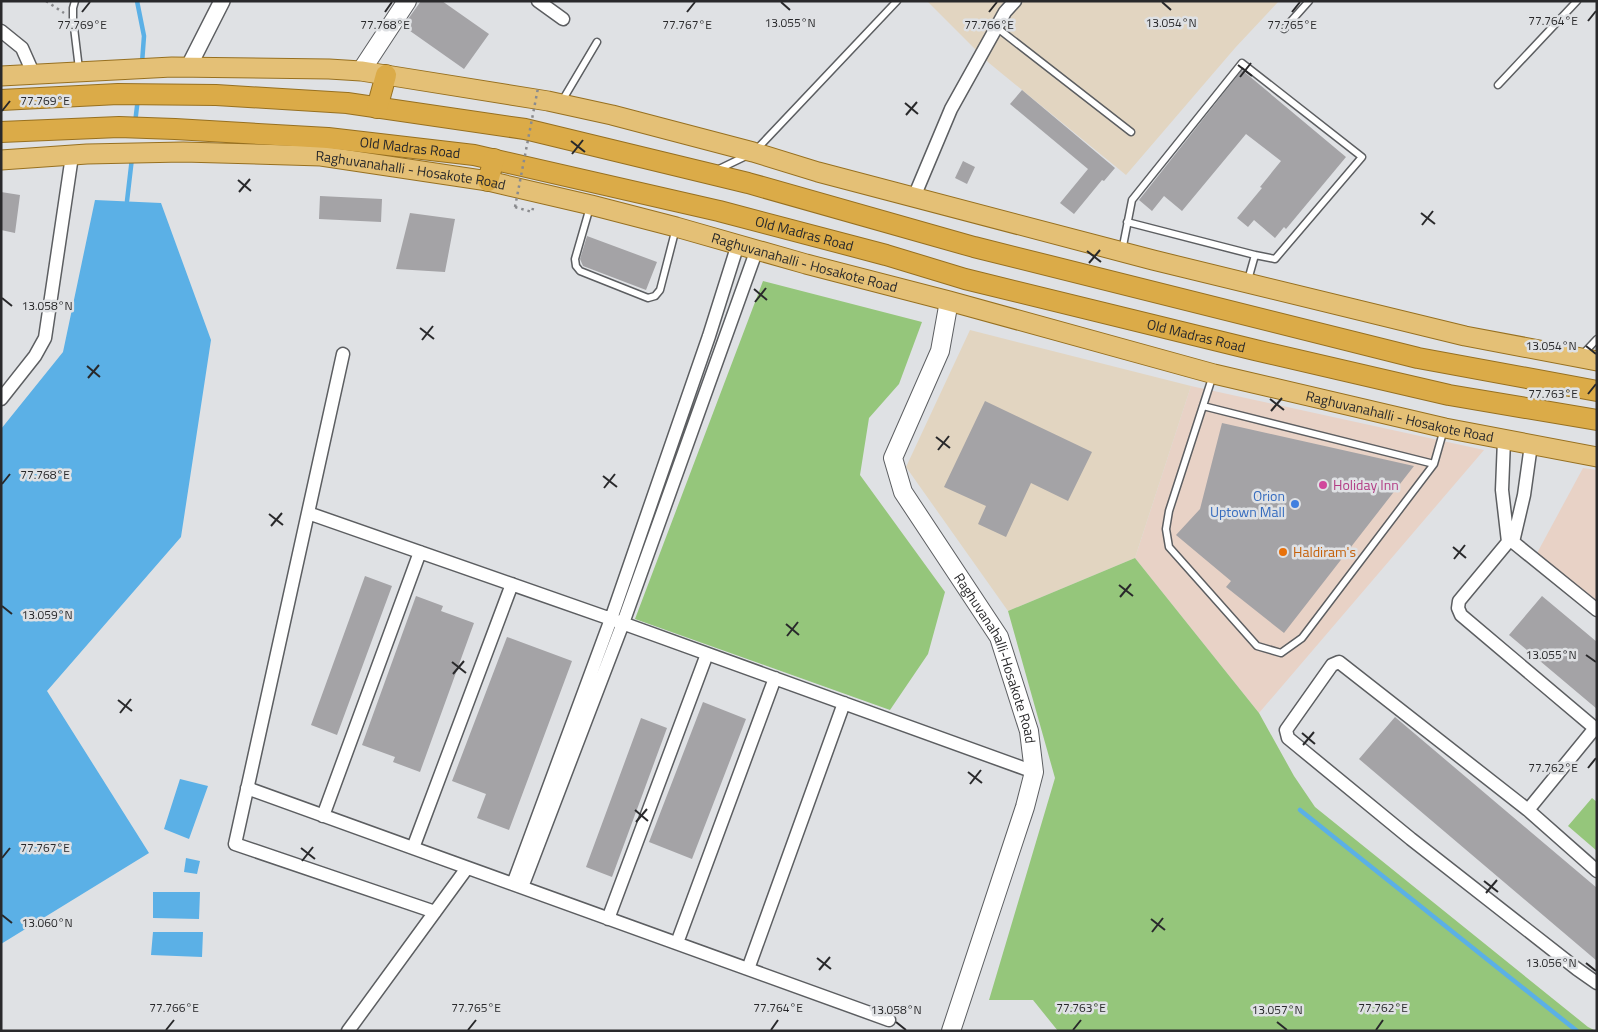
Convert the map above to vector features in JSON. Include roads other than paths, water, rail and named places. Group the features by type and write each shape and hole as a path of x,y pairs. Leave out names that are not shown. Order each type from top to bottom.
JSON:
{"highway":[{"path":"377,108 386,74"},
{"path":"1,100 98,95 216,95 337,102 525,129 748,183 974,247 1409,356 1597,391"},
{"name":"Old Madras Road","path":"1,132 95,128 175,129 328,138 474,155 719,211 886,255 965,279 1254,350 1449,395 1597,420"},
{"path":"488,181 494,159"}],"main road":[{"path":"361,71 407,1"},
{"path":"1,76 180,67 361,71 561,104 612,115 753,152 818,172 1121,252 1465,336 1588,359"},
{"name":"Raghuvanahalli - Hosakote Road","path":"1,160 80,155 183,152 321,156 488,181 676,227 1214,374 1445,428 1597,457"},
{"name":"Raghuvanahalli-Hosakote Road","path":"949,301 940,351 893,458 904,492 999,637 1029,731 1034,772 1025,807 951,1031"}],"street":[{"path":"180,67 222,1"},
{"path":"538,1 563,19"},
{"path":"914,197 951,109 1004,12 1015,1"},
{"path":"1,31 22,48 34,75"},
{"path":"1,399 35,356 45,338 80,155"},
{"path":"617,621 738,244"},
{"path":"518,886 757,249"},
{"path":"343,354 234,844 435,912"},
{"path":"1504,440 1502,490 1511,542 1597,610"},
{"path":"1528,810 1596,729 1460,614 1458,608 1459,601 1511,542 1524,495 1531,445"},
{"path":"308,513 617,621 1034,772"},
{"path":"323,816 420,552"},
{"path":"413,848 512,584"},
{"path":"608,918 707,654"},
{"path":"1597,871 1528,810 1338,662 1332,665 1286,730 1288,738 1411,839 1597,983"},
{"path":"677,943 775,678"},
{"path":"748,969 844,703"},
{"path":"247,788 889,1020"},
{"path":"348,1031 467,868"}],"lane":[{"path":"75,1 73,19 87,72"},
{"path":"709,173 753,152 897,1"},
{"path":"1284,29 1309,1"},
{"path":"1498,86 1577,1"},
{"path":"996,27 1131,132"},
{"path":"561,104 597,42"},
{"path":"1121,252 1127,222 1132,200 1242,63 1362,157 1276,259 1127,222"},
{"path":"591,205 576,259 576,266 580,271 648,298 655,296 660,290 676,227"},
{"path":"1248,283 1255,255"},
{"path":"1588,359 1597,339"},
{"path":"1214,374 1169,511 1166,529 1169,547 1256,646 1280,653 1302,638 1434,464 1445,428"},
{"path":"1203,406 1434,464"}],"water":[{"path":"95,200 161,203 211,340 181,537 47,691 149,853 1,944 1,429 63,352"},
{"path":"180,779 208,786 189,839 164,829"},
{"path":"186,858 200,861 197,874 184,872"},
{"path":"153,892 200,892 199,919 153,918"},
{"path":"153,932 203,932 202,957 151,955"}],"waterway":[{"path":"137,1 144,36 142,63"},
{"path":"135,123 138,98"},
{"path":"127,201 132,158"},
{"path":"1300,810 1577,1031"}],"place":[{"name":"Holiday Inn","path":"1323,485"},
{"name":"Orion Uptown Mall","path":"1295,504"},
{"name":"Haldiram's","path":"1283,552"}]}
